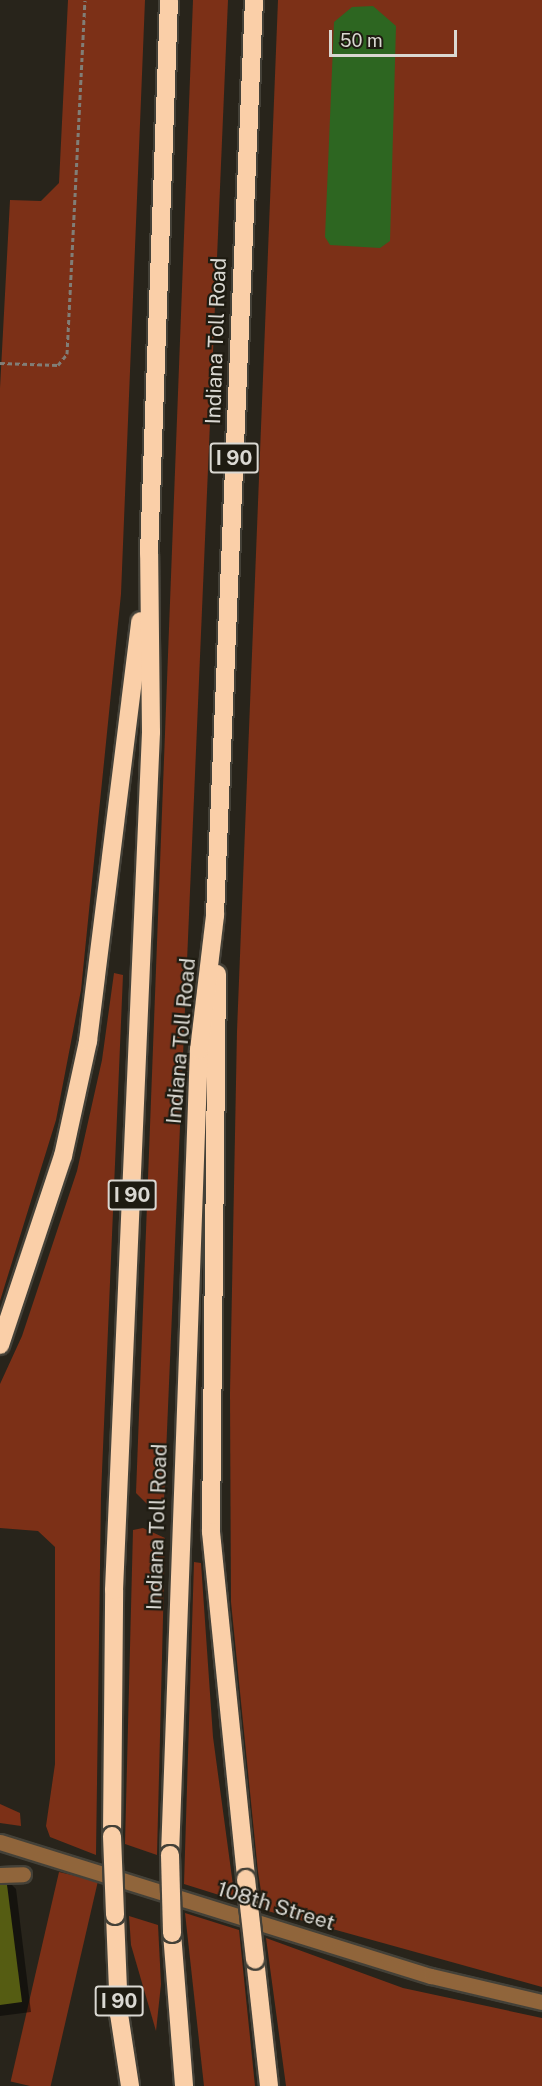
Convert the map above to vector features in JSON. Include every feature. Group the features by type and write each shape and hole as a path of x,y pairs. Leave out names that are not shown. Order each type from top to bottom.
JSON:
{"highway":[{"name":"Indiana Toll Road","path":"130,2086 119,2014 112,1836 114,1590 151,732 149,554 169,0"},
{"name":"Indiana Toll Road","path":"184,2086 172,1933 170,1855 199,1050 215,915 254,0"},
{"path":"0,1345 63,1156 88,1041 149,554"},
{"path":"215,915 220,1049 212,1532 269,2086"}],"street":[{"name":"108th Street","path":"0,1842 462,1985 542,2002"},
{"path":"0,1875 23,1874"}],"path":[{"path":"0,363 58,365 67,354 85,0"}],"shaded area":[{"path":"68,0 145,0 121,594 81,990 56,1120 0,1301 0,388 10,200 41,201 59,183"},
{"path":"193,0 228,0 164,1501 152,1509 136,1493"},
{"path":"278,0 542,0 542,1987 264,1910 258,1872 231,1602 230,1393 237,1031"},
{"path":"373,6 396,26 390,241 380,248 330,245 325,237 334,22 352,7"},
{"path":"114,973 123,975 101,1495 96,1855 50,1837 46,1826 55,1764 55,1547 38,1531 0,1528 0,1384 22,1336 77,1171 102,1060"},
{"path":"143,1528 165,1538 157,1855 125,1844 133,1530"},
{"path":"194,1562 201,1563 213,1737 235,1900 184,1884"},
{"path":"0,1804 20,1813 21,1826 0,1823"},
{"path":"59,1872 98,1881 51,2086 30,2086 11,2081"},
{"path":"185,1913 239,1930 255,2086 204,2086"},
{"path":"129,1916 158,1925 161,1984 156,2031 131,1945"},
{"path":"266,1938 403,1988 542,2018 542,2086 286,2086"}],"building":[{"path":"6,1877 22,2002 0,2005 0,1878"}]}
